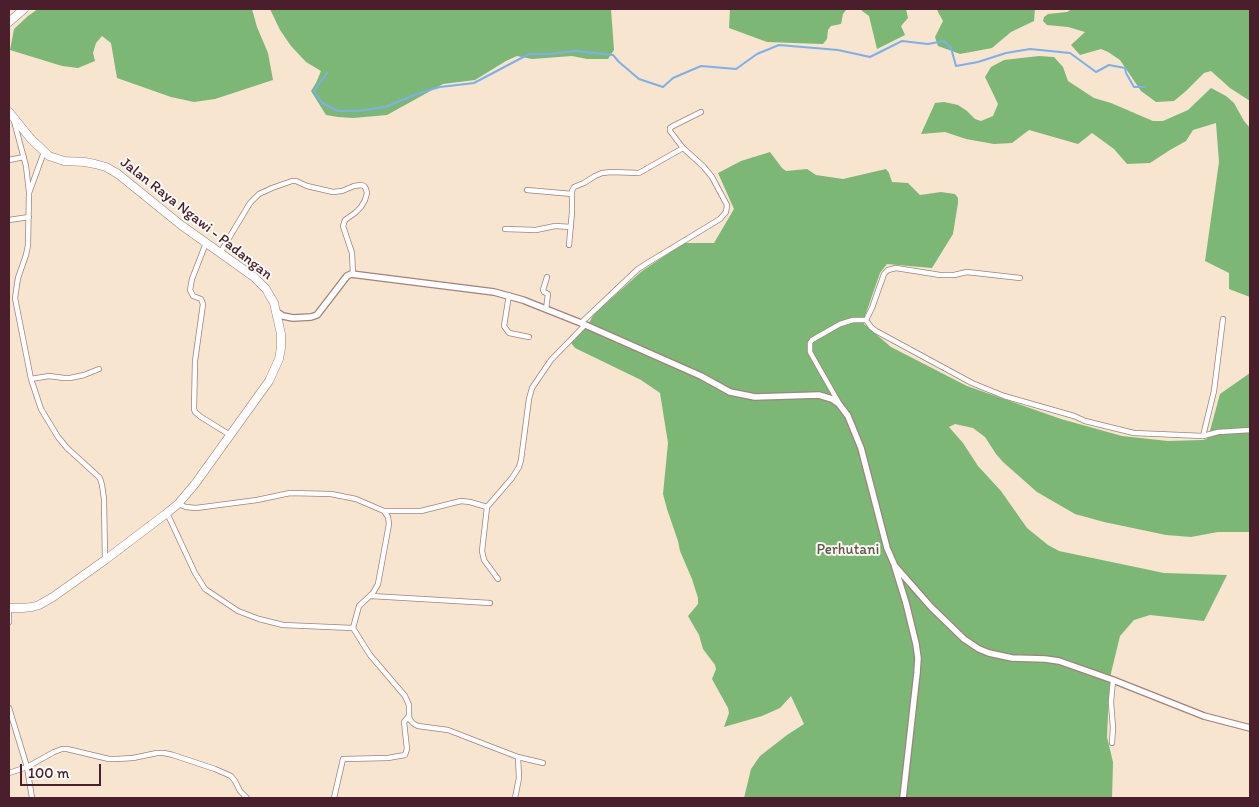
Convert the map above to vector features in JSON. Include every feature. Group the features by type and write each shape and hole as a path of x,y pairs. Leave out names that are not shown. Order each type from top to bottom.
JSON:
{"highway":[{"path":"9,22 24,9"},
{"name":"Jalan Raya Ngawi - Padangan","path":"9,608 39,605 53,597 178,504 270,381 279,359 281,348 281,334 277,312 271,297 260,283 164,212 112,170 85,162 58,160 49,156 11,115"}],"street":[{"path":"498,579 484,560 482,551 487,507 519,467 528,399 532,388 551,360 583,324 638,270 720,219 726,212 726,205 712,177 683,148 670,128 701,112"},
{"path":"11,115 24,157 29,193 29,233 26,255 18,278 15,298 31,379 42,409 58,437 67,448 100,478 103,491 105,560"},
{"path":"569,244 574,187 599,174 639,172 683,148"},
{"path":"29,193 44,152"},
{"path":"9,160 24,157"},
{"path":"220,253 250,203 259,194 292,181 333,192 362,185 366,189 365,200 355,213 345,220 343,226 352,253 353,274"},
{"path":"527,190 572,194"},
{"path":"9,220 28,217"},
{"path":"505,229 536,230 554,226 571,227"},
{"path":"206,243 190,290 193,296 201,299 203,304 195,361 194,409 201,417 230,435"},
{"path":"866,320 884,274 891,268 940,275 954,275 967,272 1020,278"},
{"path":"277,312 282,316 293,318 317,315 347,276 353,274 494,292 523,300 583,324 701,376 730,392 755,396 819,395 832,399 839,404"},
{"path":"546,309 548,294 543,290 547,277"},
{"path":"509,295 504,326 509,333 529,337"},
{"path":"1203,436 1214,391 1222,319"},
{"path":"866,320 853,320 840,324 812,340 810,352 839,404 848,416 861,448 887,548 906,603 916,644 918,658 903,798"},
{"path":"866,320 876,331 972,383 1004,396 1102,426 1134,433 1203,436 1218,432 1250,430"},
{"path":"31,379 49,376 70,378 99,369"},
{"path":"178,504 186,508 196,508 256,500 290,493 314,493 347,496 384,511 421,511 461,501 487,507"},
{"path":"384,511 388,517 389,524 378,584 371,596 358,606 353,628 370,655 405,696 409,705 409,716 412,723 418,726 448,730 518,757 544,763"},
{"path":"167,514 195,573 205,589 238,611 259,619 284,625 353,628"},
{"path":"894,564 932,607 964,639 979,649 1012,658 1059,661 1204,716 1250,728"},
{"path":"371,596 490,603"},
{"path":"9,608 9,622"},
{"path":"1112,743 1111,702 1113,680"},
{"path":"9,708 27,767 32,798"},
{"path":"334,798 343,759 388,758 405,755 407,749 404,722 409,716"},
{"path":"9,773 27,767 62,749 109,759 132,758 164,753 224,772 235,781 247,798"},
{"path":"516,798 519,778 518,757"}],"green space":[{"path":"38,9 252,9 268,53 273,80 215,99 194,102 171,97 117,78 111,43 102,36 96,43 93,53 95,61 78,68 62,66 10,50 14,29"},
{"path":"270,9 611,9 614,50 608,59 587,59 572,56 532,59 517,56 475,80 443,84 387,115 353,118 338,117 326,115 311,91 321,71 306,62 291,46 280,30"},
{"path":"730,9 851,9 846,10 843,14 841,24 831,26 828,30 827,39 823,44 767,42 729,28"},
{"path":"851,9 906,9 908,18 901,26 905,35 877,49 869,16 861,10"},
{"path":"937,9 1035,9 1034,21 1011,32 992,48 960,54 938,46 935,37 943,21"},
{"path":"1072,9 1250,9 1250,101 1230,88 1211,71 1204,73 1174,101 1156,102 1141,91 1120,60 1108,52 1101,49 1080,55 1071,45 1085,32 1068,27 1047,25 1043,21 1044,17 1048,14 1067,12"},
{"path":"1039,56 1054,57 1063,67 1068,81 1094,98 1111,103 1153,121 1163,121 1188,110 1211,88 1234,103 1250,128 1250,297 1229,289 1229,273 1205,261 1219,162 1216,123 1193,130 1186,141 1150,163 1127,164 1114,149 1092,133 1078,144 1029,130 1012,143 994,144 966,139 945,132 921,134 935,103 944,102 958,105 975,119 981,121 993,116 998,104 985,77 991,67 1004,60"},
{"name":"Perhutani","path":"770,152 786,171 807,169 816,175 843,179 886,169 892,182 908,183 920,195 941,192 955,194 958,198 958,203 953,234 932,268 887,264 880,273 864,324 891,347 967,386 1061,419 1122,436 1168,441 1203,440 1208,438 1220,394 1250,373 1250,532 1218,532 1191,537 1166,535 1075,514 1037,492 1003,462 985,437 973,428 955,424 949,427 963,443 978,466 1001,491 1027,528 1048,545 1059,551 1164,573 1227,575 1204,621 1150,615 1134,620 1120,636 1111,673 1109,693 1107,737 1113,762 1112,798 744,798 751,769 760,756 804,724 791,696 780,708 762,716 724,727 729,713 728,708 712,679 716,669 715,665 703,649 699,635 688,616 698,604 698,598 680,551 663,494 668,443 660,393 641,380 575,348 571,343 594,314 642,271 684,243 714,243 734,209 718,173 741,161"}],"waterway":[{"path":"327,73 314,91 322,103 338,111 357,111 385,107 419,93 440,87 474,83 529,54 576,51 613,55 639,79 663,87 673,78 701,66 736,69 757,54 779,45 838,50 870,57 902,41 928,44 944,41 951,48 956,66 1030,49 1070,53 1096,72 1109,65 1125,68 1134,87 1145,87"}]}
